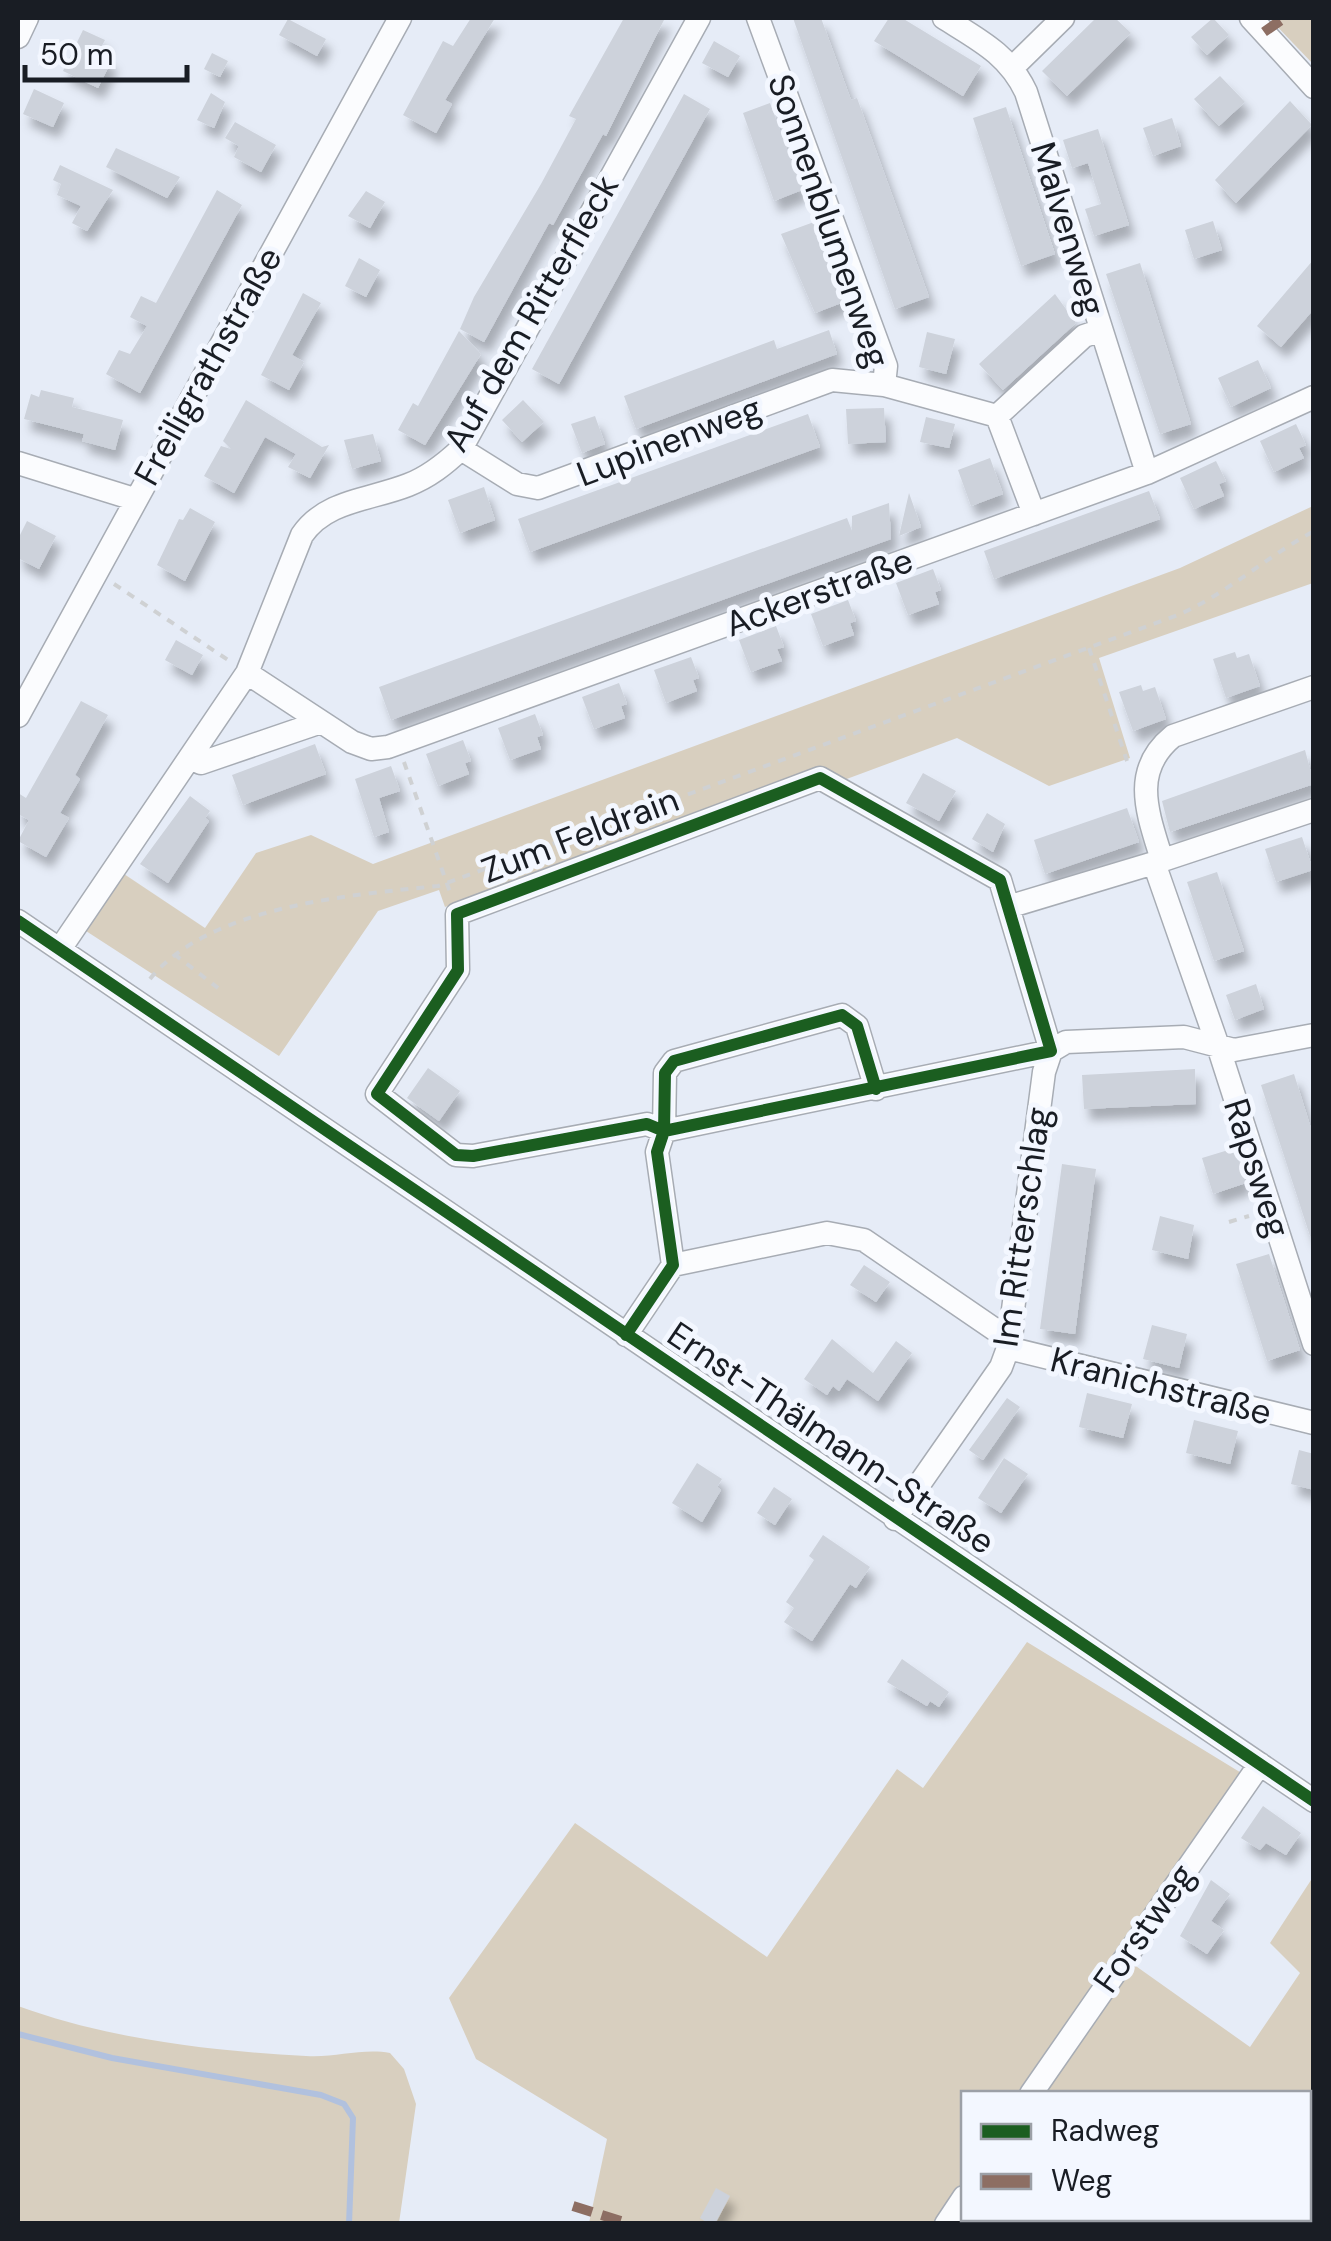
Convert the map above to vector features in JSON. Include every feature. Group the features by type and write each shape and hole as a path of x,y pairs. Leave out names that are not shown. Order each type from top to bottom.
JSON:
{"street":[{"path":"18,37 27,18"},
{"name":"Freiligrathstraße","path":"18,716 400,18"},
{"name":"Auf dem Ritterfleck","path":"60,949 247,673 302,535 314,516 411,484 442,468 461,449 699,18"},
{"name":"Sonnenblumenweg","path":"758,18 886,366 884,385 997,416"},
{"path":"944,18 1014,66 1063,18"},
{"path":"1250,18 1314,86"},
{"name":"Malvenweg","path":"1014,66 1147,472"},
{"path":"1034,514 997,416 1084,336 1100,332"},
{"name":"Lupinenweg","path":"461,449 517,484 538,488 832,380 884,385"},
{"name":"Ackerstraße","path":"247,673 321,722 372,749 398,743 1147,472 1314,397"},
{"path":"18,463 134,499"},
{"name":"Rapsweg","path":"1314,687 1173,736 1157,749 1143,794 1158,861 1314,1344"},
{"path":"190,758 201,763 321,722"},
{"name":"Zum Feldrain","path":"1008,907 1000,880 820,778 457,914 458,970 377,1094 456,1155 465,1157 646,1124 664,1131 1051,1050"},
{"path":"1314,810 1008,907 1051,1050 1066,1042 1184,1036 1219,1048 1253,1048 1314,1036"},
{"name":"Ernst-Thälmann-Straße","path":"18,921 1314,1801"},
{"path":"626,1335 673,1266 658,1152 664,1131 666,1073 674,1061 842,1015 856,1026 876,1089"},
{"name":"Im Ritterschlag","path":"895,1519 1001,1367 1010,1339 1044,1072 1051,1050"},
{"name":"Kranichstraße","path":"673,1266 827,1233 846,1234 864,1240 1010,1339 1314,1423"},
{"name":"Forstweg","path":"1033,2091 1260,1764"},
{"path":"946,2224 961,2202"}],"path":[{"path":"150,979 186,945 307,900 446,883 1088,648 1204,603 1314,532"},
{"path":"96,572 247,673"},
{"path":"1088,648 1123,748"},
{"path":"398,743 452,899"},
{"path":"174,954 218,988"},
{"path":"1230,1222 1254,1214"}],"shaded area":[{"path":"1269,18 1313,18 1313,64"},
{"path":"1313,506 1313,583 1099,658 1130,758 1049,786 957,738 844,780 819,770 445,907 439,890 378,911 279,1056 86,931 124,874 205,928 256,853 311,835 373,864 1180,568"},
{"path":"1027,1642 1243,1774 1116,1952 1250,2047 1300,1973 1270,1943 1313,1877 1311,2214 1311,2091 961,2091 961,2221 1305,2221 1302,2224 589,2223 607,2139 476,2059 449,1998 575,1823 767,1957 897,1769 923,1788"},
{"path":"18,2006 88,2027 197,2047 306,2056 390,2053 404,2069 416,2104 399,2223 18,2223"}],"building":[{"path":"471,18 495,18 445,100 452,104 436,133 403,115 443,41 453,46"},
{"path":"624,18 665,18 606,136 603,134 553,225 549,223 484,342 460,329 474,297 576,119 569,116"},
{"path":"793,18 821,18 851,100 857,98 929,297 895,309"},
{"path":"889,18 902,18 981,66 963,96 874,41"},
{"path":"1096,18 1115,18 1131,33 1067,96 1042,71"},
{"path":"1213,18 1229,35 1207,55 1191,37"},
{"path":"288,19 326,39 317,56 279,35"},
{"path":"83,30 105,40 98,53 112,60 98,88 63,71"},
{"path":"714,41 740,56 728,77 702,63"},
{"path":"212,53 228,61 220,77 204,69"},
{"path":"1220,76 1245,102 1219,126 1194,99"},
{"path":"34,89 64,103 53,127 23,114"},
{"path":"211,93 225,102 214,128 197,120"},
{"path":"684,94 710,109 559,384 532,369"},
{"path":"1290,101 1312,125 1236,203 1215,180"},
{"path":"770,103 802,190 774,201 743,113"},
{"path":"1006,107 1055,254 1021,266 973,118"},
{"path":"1172,118 1181,146 1153,156 1143,128"},
{"path":"235,122 276,145 261,172 234,157 239,146 225,138"},
{"path":"1098,129 1129,225 1094,236 1085,209 1101,204 1088,163 1072,168 1063,140"},
{"path":"116,148 180,177 167,198 106,167"},
{"path":"60,165 113,190 87,231 72,223 81,206 57,195 61,184 53,180"},
{"path":"217,190 242,205 140,393 106,374 119,350 130,354 147,326 130,317 141,296 156,303"},
{"path":"366,191 385,202 370,228 348,216"},
{"path":"1213,221 1222,250 1194,259 1185,230"},
{"path":"814,222 844,302 815,313 781,234"},
{"path":"359,258 380,270 366,297 345,286"},
{"path":"1314,259 1314,309 1281,347 1257,326"},
{"path":"1140,263 1191,424 1160,434 1106,274"},
{"path":"303,293 321,303 292,355 304,362 289,390 261,375"},
{"path":"1055,294 1076,323 1003,390 979,364"},
{"path":"829,330 837,354 636,429 624,396 774,340 777,349"},
{"path":"459,331 481,354 425,445 398,430 413,403 418,406"},
{"path":"927,332 955,339 946,374 919,367"},
{"path":"1258,360 1271,388 1231,407 1218,378"},
{"path":"41,390 74,398 72,407 123,420 115,450 82,441 84,434 24,419 31,394 39,397"},
{"path":"246,400 322,447 329,445 310,478 288,467 296,454 265,437 234,493 204,476 221,446 231,449 223,441"},
{"path":"523,400 544,422 522,442 502,420"},
{"path":"884,408 886,442 848,444 846,409"},
{"path":"808,414 820,447 530,552 518,519"},
{"path":"595,416 605,444 582,453 571,424"},
{"path":"926,417 955,424 949,448 920,442"},
{"path":"1296,424 1306,445 1299,448 1304,458 1274,472 1260,441"},
{"path":"373,434 381,461 352,469 344,440"},
{"path":"990,458 1003,494 971,506 958,470"},
{"path":"1216,461 1226,481 1219,484 1224,496 1194,509 1180,478"},
{"path":"484,487 495,520 460,533 448,500"},
{"path":"1149,491 1160,519 994,579 984,551"},
{"path":"909,493 921,527 899,536"},
{"path":"889,503 891,539 391,720 379,687 847,518 852,531 852,516"},
{"path":"190,508 215,522 185,581 157,565 179,519 183,520"},
{"path":"27,521 56,536 39,569 18,558 18,539"},
{"path":"933,569 941,590 935,592 939,604 908,615 896,583"},
{"path":"848,600 856,621 850,623 854,635 823,646 811,614"},
{"path":"776,626 784,647 777,649 782,661 751,672 739,640"},
{"path":"176,640 203,655 192,675 165,660"},
{"path":"1235,652 1237,658 1249,654 1260,686 1226,698 1213,659"},
{"path":"691,657 699,678 693,680 697,691 666,703 654,670"},
{"path":"619,683 627,704 621,706 625,718 594,729 582,697"},
{"path":"1141,685 1143,691 1155,687 1166,719 1133,731 1119,692"},
{"path":"81,701 108,715 75,775 80,779 60,813 69,818 46,857 18,841 29,820 18,814 18,793 26,798"},
{"path":"535,714 543,735 537,737 541,749 510,760 498,728"},
{"path":"463,740 471,761 465,763 469,774 438,786 426,754"},
{"path":"315,744 326,774 243,805 232,775"},
{"path":"1305,750 1314,784 1170,832 1162,801"},
{"path":"391,766 400,791 379,798 389,832 374,837 355,779"},
{"path":"923,773 956,791 939,821 906,803"},
{"path":"190,796 210,811 205,818 209,821 168,883 140,864"},
{"path":"1127,808 1139,842 1045,874 1034,840"},
{"path":"987,813 1005,824 993,852 972,839"},
{"path":"1302,837 1313,870 1276,882 1265,849"},
{"path":"1217,872 1244,951 1214,961 1187,882"},
{"path":"1256,984 1264,1009 1235,1020 1226,995"},
{"path":"428,1068 460,1091 439,1121 407,1098"},
{"path":"1195,1069 1196,1104 1084,1109 1082,1075"},
{"path":"1294,1074 1314,1138 1314,1236 1310,1236 1261,1085"},
{"path":"1235,1148 1246,1183 1213,1194 1202,1158"},
{"path":"1062,1164 1096,1169 1075,1334 1040,1329"},
{"path":"1160,1216 1194,1225 1188,1259 1152,1250"},
{"path":"1269,1254 1300,1350 1267,1361 1236,1264"},
{"path":"864,1265 890,1282 876,1302 850,1285"},
{"path":"1152,1325 1187,1334 1179,1368 1143,1359"},
{"path":"832,1339 873,1373 896,1341 912,1353 878,1401 847,1379 839,1391 833,1386 827,1395 804,1379"},
{"path":"1087,1393 1132,1404 1123,1438 1079,1427"},
{"path":"1007,1398 1020,1407 983,1460 969,1450"},
{"path":"1194,1420 1238,1431 1230,1464 1186,1453"},
{"path":"1299,1450 1314,1454 1314,1490 1291,1484"},
{"path":"1004,1458 1028,1474 1001,1513 978,1498"},
{"path":"697,1463 722,1479 717,1487 721,1490 702,1522 672,1503"},
{"path":"774,1487 792,1499 775,1525 757,1513"},
{"path":"823,1535 870,1567 856,1588 850,1584 812,1641 784,1622 794,1608 786,1602 814,1560 809,1556"},
{"path":"902,1659 949,1692 939,1707 930,1701 927,1706 887,1682"},
{"path":"1263,1806 1301,1833 1286,1855 1266,1843 1260,1850 1241,1838"},
{"path":"1211,1880 1230,1894 1211,1921 1224,1930 1207,1954 1180,1936"},
{"path":"716,2188 730,2196 715,2224 709,2224 700,2218"}],"waterway":[{"path":"18,2034 112,2058 321,2095 344,2104 353,2118 349,2224"}],"marked path":[{"path":"1264,32 1284,18"},
{"path":"573,2206 630,2224"}],"cycle path":[{"path":"626,1335 673,1265 657,1152 664,1131 1051,1051 1000,880 820,778 457,914 458,970 377,1094 456,1155 473,1156 647,1124 664,1131 665,1073 674,1061 842,1015 857,1026 876,1089"},
{"path":"18,921 1314,1801"}]}
